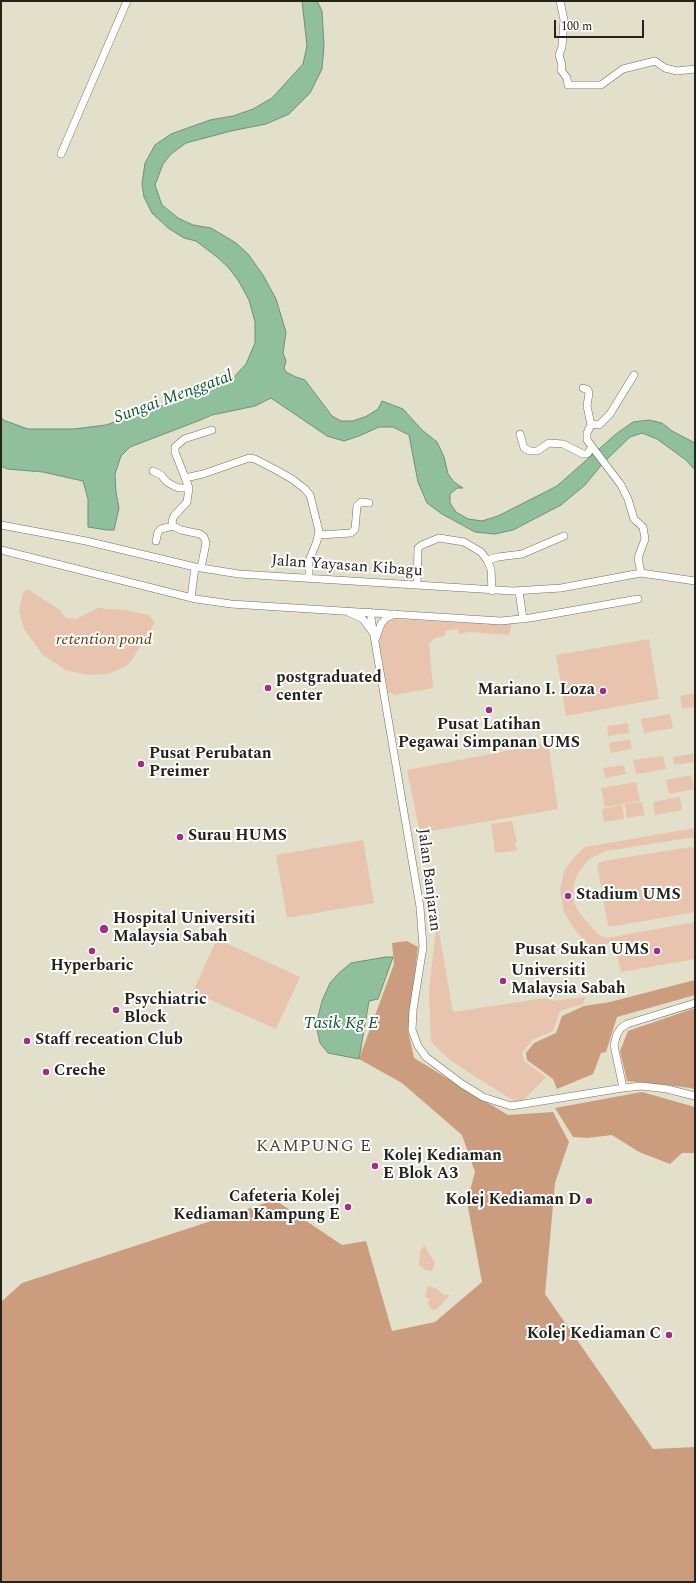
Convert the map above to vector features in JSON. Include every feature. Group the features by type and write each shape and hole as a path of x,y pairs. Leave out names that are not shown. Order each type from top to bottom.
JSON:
{"street":[{"path":"61,154 127,1"},
{"path":"560,1 564,20 562,47 559,55 562,65 561,70 568,85 601,84 623,69 654,61 666,68 677,71 695,69"},
{"path":"590,424 599,425 610,414 634,375"},
{"path":"584,388 588,390 589,393 587,406 590,424 586,437 593,449 606,463 625,492 634,519 643,527 645,539 638,558 641,573"},
{"path":"173,526 172,521 174,516 187,502 189,488 175,452 175,448 184,439 212,430"},
{"path":"520,434 524,448 530,451 537,451 549,443 563,444 583,454 587,454 593,449"},
{"path":"185,478 203,474 240,460 255,459 292,478 305,488 310,495 319,535 309,561 309,578"},
{"path":"153,471 161,475 167,482 174,486 179,488 189,488"},
{"path":"319,535 351,533 355,529 357,506 361,502 369,503"},
{"name":"Jalan Yayasan Kibagu","path":"1,525 86,541 198,568 240,574 519,591 561,588 641,573 695,581"},
{"path":"156,541 158,532 161,529 173,526 181,530 200,534 204,537 206,543 191,598"},
{"path":"488,560 498,557 522,554 564,536"},
{"path":"417,585 418,548 422,544 439,538 464,542 481,552 488,560 491,569 492,590"},
{"path":"1,550 191,598 231,604 501,621 523,619 638,598"},
{"path":"519,591 523,619"},
{"path":"344,610 364,619 373,633 375,640"},
{"name":"Jalan Banjaran","path":"370,612 420,907 423,947 413,1010 412,1030 418,1046 426,1057 462,1084 483,1097 511,1106 642,1086 667,1089 695,1096"},
{"path":"375,640 381,624 386,618 394,614"},
{"path":"623,1088 614,1045 617,1034 621,1028 627,1024 695,1002"}],"green space":[{"name":"retention pond","path":"27,589 60,610 66,618 76,619 98,608 126,610 148,615 155,622 128,665 108,674 87,675 66,670 43,655 24,629 19,611 23,593"},
{"path":"394,619 490,624 512,623 509,635 468,632 460,634 457,629 445,631 445,636 435,638 429,644 433,688 394,695 388,692 379,641 379,630 384,622"},
{"path":"649,639 659,699 566,716 556,655"},
{"path":"695,693 695,707 682,709 680,696"},
{"path":"670,714 673,728 644,733 641,719"},
{"path":"628,723 629,733 608,736 607,726"},
{"path":"630,739 632,749 611,753 609,743"},
{"path":"548,743 558,809 420,833 407,770"},
{"path":"693,754 694,762 674,765 673,757"},
{"path":"663,756 666,769 636,774 633,760"},
{"path":"624,765 626,774 605,778 603,768"},
{"path":"691,775 694,789 669,794 666,780"},
{"path":"636,782 640,801 605,807 601,788"},
{"path":"680,797 682,810 655,815 653,802"},
{"path":"642,802 645,815 627,818 625,804"},
{"path":"622,805 624,819 604,822 602,809"},
{"path":"512,821 517,842 515,843 517,851 495,853 491,824"},
{"name":"Stadium UMS","path":"695,828 695,839 689,838 606,851 588,860 577,875 573,887 574,903 580,914 599,935 608,938 695,922 695,959 621,972 614,943 591,947 575,930 564,912 560,890 564,871 576,855 585,847"},
{"path":"363,840 374,903 287,918 276,855"},
{"path":"690,847 695,848 695,912 616,926 608,926 597,864 603,861"},
{"path":"436,930 439,932 453,1012 551,997 552,1001 585,997 583,1004 560,1011 553,1031 533,1039 522,1053 524,1061 546,1077 519,1104 449,1059 431,1042 429,989"},
{"path":"217,939 300,977 276,1029 193,992"},
{"path":"424,1245 435,1263 432,1271 425,1270 419,1265 420,1252"},
{"path":"428,1286 435,1288 444,1295 450,1295 437,1309 432,1310 428,1305 429,1299 425,1297"}],"shaded area":[{"path":"407,941 418,947 408,1031 414,1058 508,1115 553,1112 569,1142 555,1183 545,1294 653,1449 695,1447 695,1582 1,1582 1,1302 22,1283 275,1200 342,1245 366,1241 392,1331 435,1322 482,1282 467,1202 475,1172 462,1135 402,1083 359,1059 394,964 392,943"},
{"path":"695,980 695,995 617,1017 606,1052 601,1053 593,1074 557,1089 553,1079 527,1060 526,1053 534,1043 556,1033 562,1016 584,1006 610,1002"},
{"path":"695,1008 695,1090 691,1088 627,1081 620,1051 628,1031"},
{"path":"642,1092 695,1107 695,1153 682,1153 670,1164 639,1152 612,1135 587,1138 573,1137 555,1108"}],"water":[{"path":"302,1 317,1 322,11 324,46 322,69 310,93 289,114 266,124 231,131 186,143 171,154 163,164 155,185 162,205 178,218 193,225 211,228 236,243 248,254 263,275 276,299 286,332 283,353 286,361 284,368 286,372 305,380 332,416 341,421 353,421 367,416 378,409 382,401 403,409 422,430 437,442 444,457 448,474 454,482 463,488 457,488 450,494 450,503 456,512 468,519 482,521 498,516 557,486 616,434 633,422 649,420 662,423 672,431 695,443 695,470 686,460 657,439 642,433 630,437 603,463 585,485 561,505 513,530 495,534 475,532 442,514 427,503 418,482 409,435 393,427 379,427 344,441 327,436 271,398 255,406 212,415 130,447 121,456 115,474 119,508 114,530 88,527 88,499 83,481 43,472 7,469 1,466 1,417 3,420 28,429 74,429 106,425 201,392 233,378 246,364 255,343 255,322 249,300 238,280 228,267 217,257 196,241 184,238 168,228 152,213 144,197 142,184 145,163 155,145 171,134 210,120 233,116 253,109 272,98 303,64 307,46"},
{"name":"Tasik Kg E","path":"393,957 378,999 369,1001 359,1059 328,1053 320,1043 316,1025 322,1001 330,983 351,963"}],"place":[{"name":"postgraduated center","path":"268,688"},
{"name":"Mariano I. Loza","path":"603,691"},
{"name":"Pusat Latihan Pegawai Simpanan UMS","path":"489,710"},
{"name":"Pusat Perubatan Preimer","path":"141,764"},
{"name":"Surau HUMS","path":"180,837"},
{"name":"Stadium UMS","path":"568,896"},
{"name":"Hospital Universiti Malaysia Sabah","path":"104,929"},
{"name":"Hyperbaric","path":"92,951"},
{"name":"Pusat Sukan UMS","path":"657,951"},
{"name":"Universiti Malaysia Sabah","path":"503,981"},
{"name":"Psychiatric Block","path":"116,1010"},
{"name":"Staff receation Club","path":"27,1041"},
{"name":"Creche","path":"46,1072"},
{"name":"Kolej Kediaman E Blok A3","path":"375,1166"},
{"name":"Kolej Kediaman D","path":"589,1201"},
{"name":"Cafeteria Kolej Kediaman Kampung E","path":"348,1207"},
{"name":"Kolej Kediaman C","path":"669,1335"}],"district":[{"name":"KAMPUNG E","path":"314,1148"}],"water label":[{"name":"Sungai Menggatal","path":"174,398"}]}
